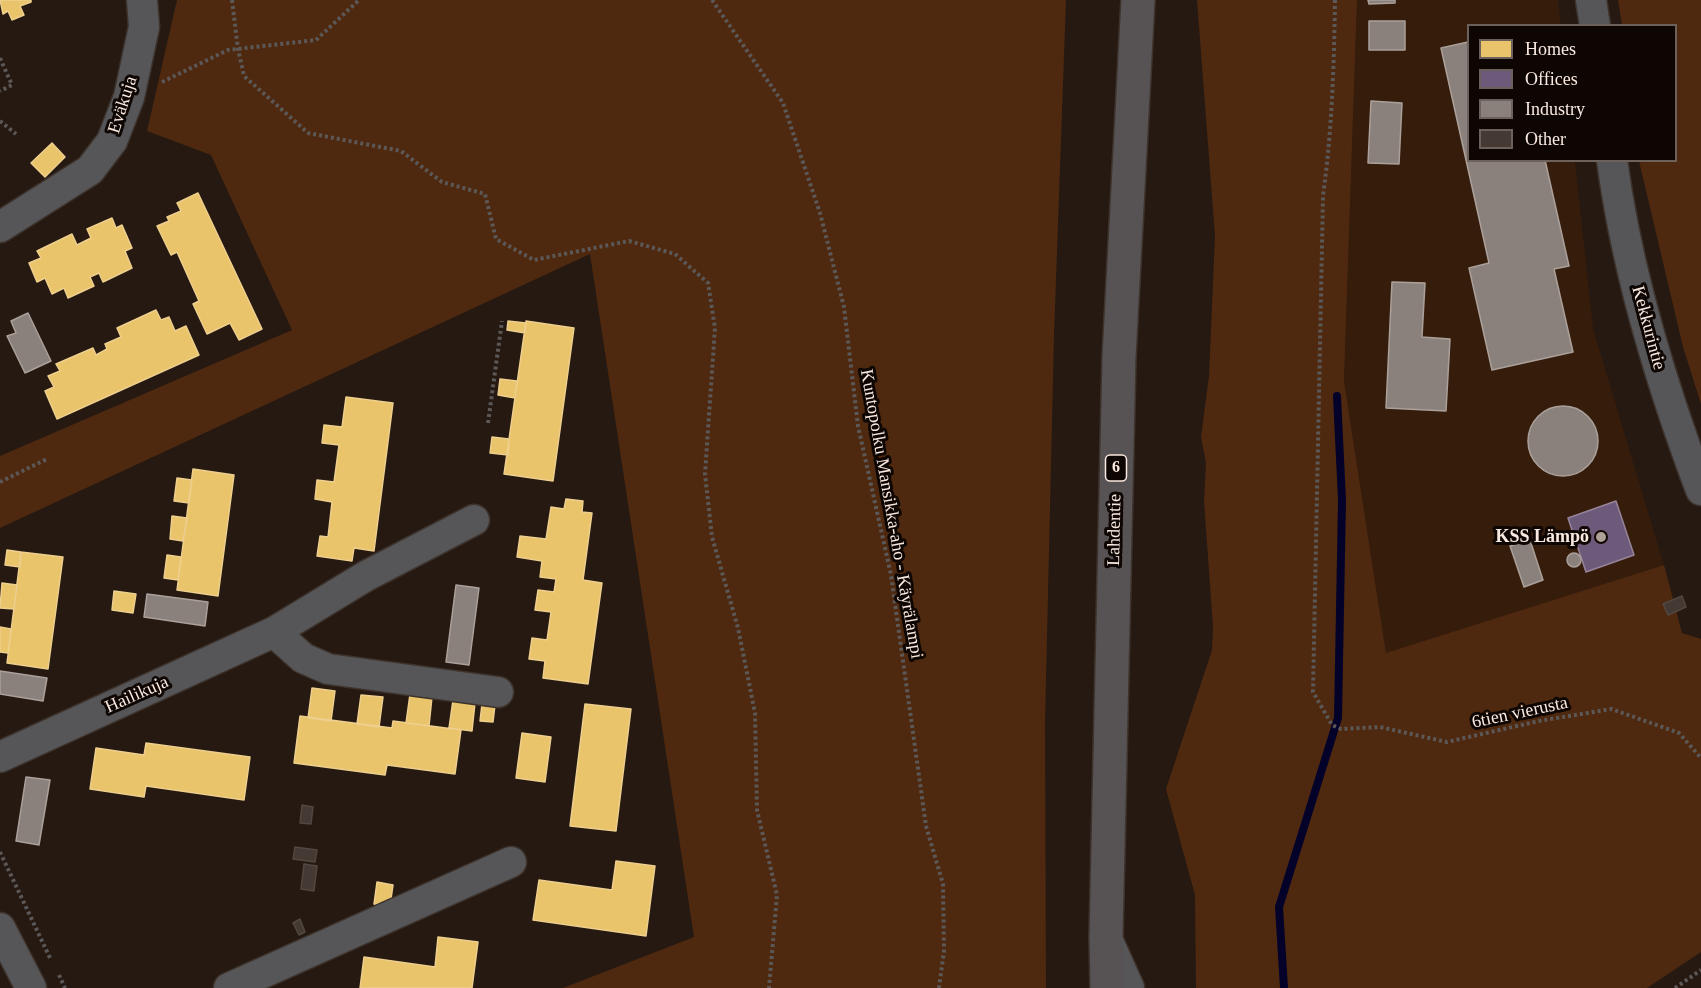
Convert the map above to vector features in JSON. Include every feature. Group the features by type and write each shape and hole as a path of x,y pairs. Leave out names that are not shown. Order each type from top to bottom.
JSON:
{"highway":[{"name":"Lahdentie","path":"1107,988 1106,936 1119,357 1138,0"}],"street":[{"name":"Eväkuja","path":"0,227 90,170 112,141 129,98 144,27 142,0"},
{"path":"1591,0 1595,24"},
{"name":"Kekkurintie","path":"1612,162 1619,213 1658,366 1701,490"},
{"name":"Hailikuja","path":"0,757 274,632 366,576 474,520"},
{"path":"274,632 303,658 328,669 498,692"},
{"path":"229,988 511,862"},
{"path":"0,928 31,988"},
{"path":"1106,936 1129,988"}],"path":[{"path":"232,0 244,76 308,133 401,151 442,182 484,194 496,239 534,260 629,241 675,254 708,283 715,328 705,474 712,537 738,628 755,712 757,810 777,896 769,988"},
{"path":"129,98 228,50 316,40 359,0"},
{"name":"Kuntopolku Mansikka-aho - Käyrälampi","path":"712,0 783,103 820,213 844,307 858,426 891,575 927,826 943,884 944,951 939,988"},
{"name":"6tien vierusta","path":"1335,0 1334,64 1323,196 1313,692 1332,725 1341,729 1380,727 1448,742 1611,709 1679,733 1701,758"},
{"path":"0,58 12,85 0,91"},
{"path":"0,121 16,134"},
{"path":"488,423 502,321"},
{"path":"0,482 47,459"},
{"path":"0,852 65,988"},
{"path":"1675,988 1701,970"}],"shaded area":[{"path":"177,0 1066,0 1054,335 1045,723 1046,988 563,988 694,937 590,254 0,528 0,456 292,330 211,155 147,131"},
{"path":"1197,0 1357,0 1344,381 1386,653 1664,565 1682,633 1701,639 1701,952 1647,988 1196,988 1195,895 1166,789 1212,650 1213,627 1204,501 1206,463 1201,437 1209,376 1215,236"},
{"path":"1357,0 1558,0 1561,24 1467,24 1467,162 1575,162 1593,328 1664,565 1386,654 1344,381"},
{"path":"1618,0 1701,0 1701,404 1683,347 1639,162 1677,162 1677,24 1622,24"}],"building: Homes":[{"path":"0,0 31,0 31,2 20,6 24,15 12,20 8,11 3,14"},
{"path":"52,143 65,157 45,177 31,163"},
{"path":"198,193 262,329 239,340 230,323 207,334 193,304 199,301 177,252 171,255 157,226 169,221 167,217 181,211 177,203"},
{"path":"112,218 116,228 122,225 132,248 125,251 132,268 103,282 99,273 90,277 94,286 68,298 64,288 52,294 45,278 37,282 29,263 41,258 37,251 72,234 77,245 91,238 87,229"},
{"path":"156,310 161,320 169,317 175,331 186,326 199,355 57,419 45,391 54,387 48,376 60,371 56,364 93,348 96,355 107,349 105,344 121,337 117,328"},
{"path":"508,321 526,323 525,333 507,330"},
{"path":"526,321 574,328 553,481 504,474"},
{"path":"500,379 517,381 515,398 498,395"},
{"path":"346,397 393,403 374,551 354,548 352,561 317,556 320,536 328,537 332,502 315,499 317,480 334,482 339,445 322,443 324,425 342,427"},
{"path":"492,437 509,439 508,455 490,453"},
{"path":"193,469 234,475 218,596 177,590"},
{"path":"177,478 192,480 189,503 174,501"},
{"path":"566,499 583,501 582,512 592,513 583,580 602,583 588,684 543,678 545,661 529,659 532,638 547,640 551,612 535,610 538,590 554,592 556,579 540,577 542,561 517,557 520,536 546,539 551,507 564,509"},
{"path":"172,516 187,518 183,541 170,539"},
{"path":"7,550 21,552 20,567 5,565"},
{"path":"21,552 63,557 48,669 7,663"},
{"path":"167,555 181,557 178,580 164,578"},
{"path":"2,583 17,585 14,609 0,608"},
{"path":"114,591 136,594 133,613 112,610"},
{"path":"0,627 11,629 8,653 0,652"},
{"path":"312,688 335,691 331,721 308,718"},
{"path":"410,694 432,697 429,726 406,723"},
{"path":"361,695 383,697 379,727 357,724"},
{"path":"453,700 475,703 472,731 449,728"},
{"path":"482,704 495,705 493,722 480,721"},
{"path":"585,704 631,709 616,831 570,826"},
{"path":"300,716 392,728 393,721 461,730 455,774 387,765 385,775 294,763"},
{"path":"522,733 551,737 545,782 516,778"},
{"path":"146,743 250,757 244,800 146,786 144,797 90,789 96,748 144,755"},
{"path":"616,861 655,866 646,936 533,920 539,880 612,890"},
{"path":"377,882 393,885 390,906 374,904"},
{"path":"438,937 478,942 472,988 360,988 364,957 435,967"}],"building: Offices":[{"name":"KSS Lämpö","path":"1616,501 1634,555 1586,572 1568,518"}],"building: Industry":[{"path":"1368,0 1395,0 1395,3 1369,4"},
{"path":"1369,21 1405,21 1405,50 1369,50"},
{"path":"1467,42 1467,162 1545,162 1569,266 1554,269 1573,352 1492,370 1469,268 1489,263 1441,48"},
{"path":"1371,101 1402,103 1399,164 1368,163"},
{"path":"1392,282 1425,283 1422,337 1450,339 1446,411 1386,408"},
{"path":"28,313 51,361 25,373 7,336 16,333 11,321"},
{"path":"1570,406 1583,412 1592,421 1596,427 1598,441 1596,455 1588,466 1577,474 1556,476 1538,466 1530,455 1528,434 1538,416 1549,408"},
{"path":"1530,540 1543,580 1524,587 1510,546"},
{"path":"1574,553 1579,555 1581,560 1579,565 1574,567 1569,565 1567,560 1569,555"},
{"path":"456,585 479,588 469,665 446,662"},
{"path":"147,594 208,602 205,626 144,617"},
{"path":"0,671 47,678 43,701 0,694"},
{"path":"26,777 50,780 39,845 16,841"}],"building: Other":[{"path":"1682,596 1686,607 1668,615 1663,604"},
{"path":"302,805 313,807 311,824 300,823"},
{"path":"295,847 317,850 315,862 293,859"},
{"path":"304,864 317,866 314,891 301,889"},
{"path":"300,919 305,932 299,935 293,923"}],"waterway":[{"path":"1284,988 1279,907 1338,718 1342,500 1337,396"}],"place":[{"name":"KSS Lämpö","path":"1601,537"}]}
